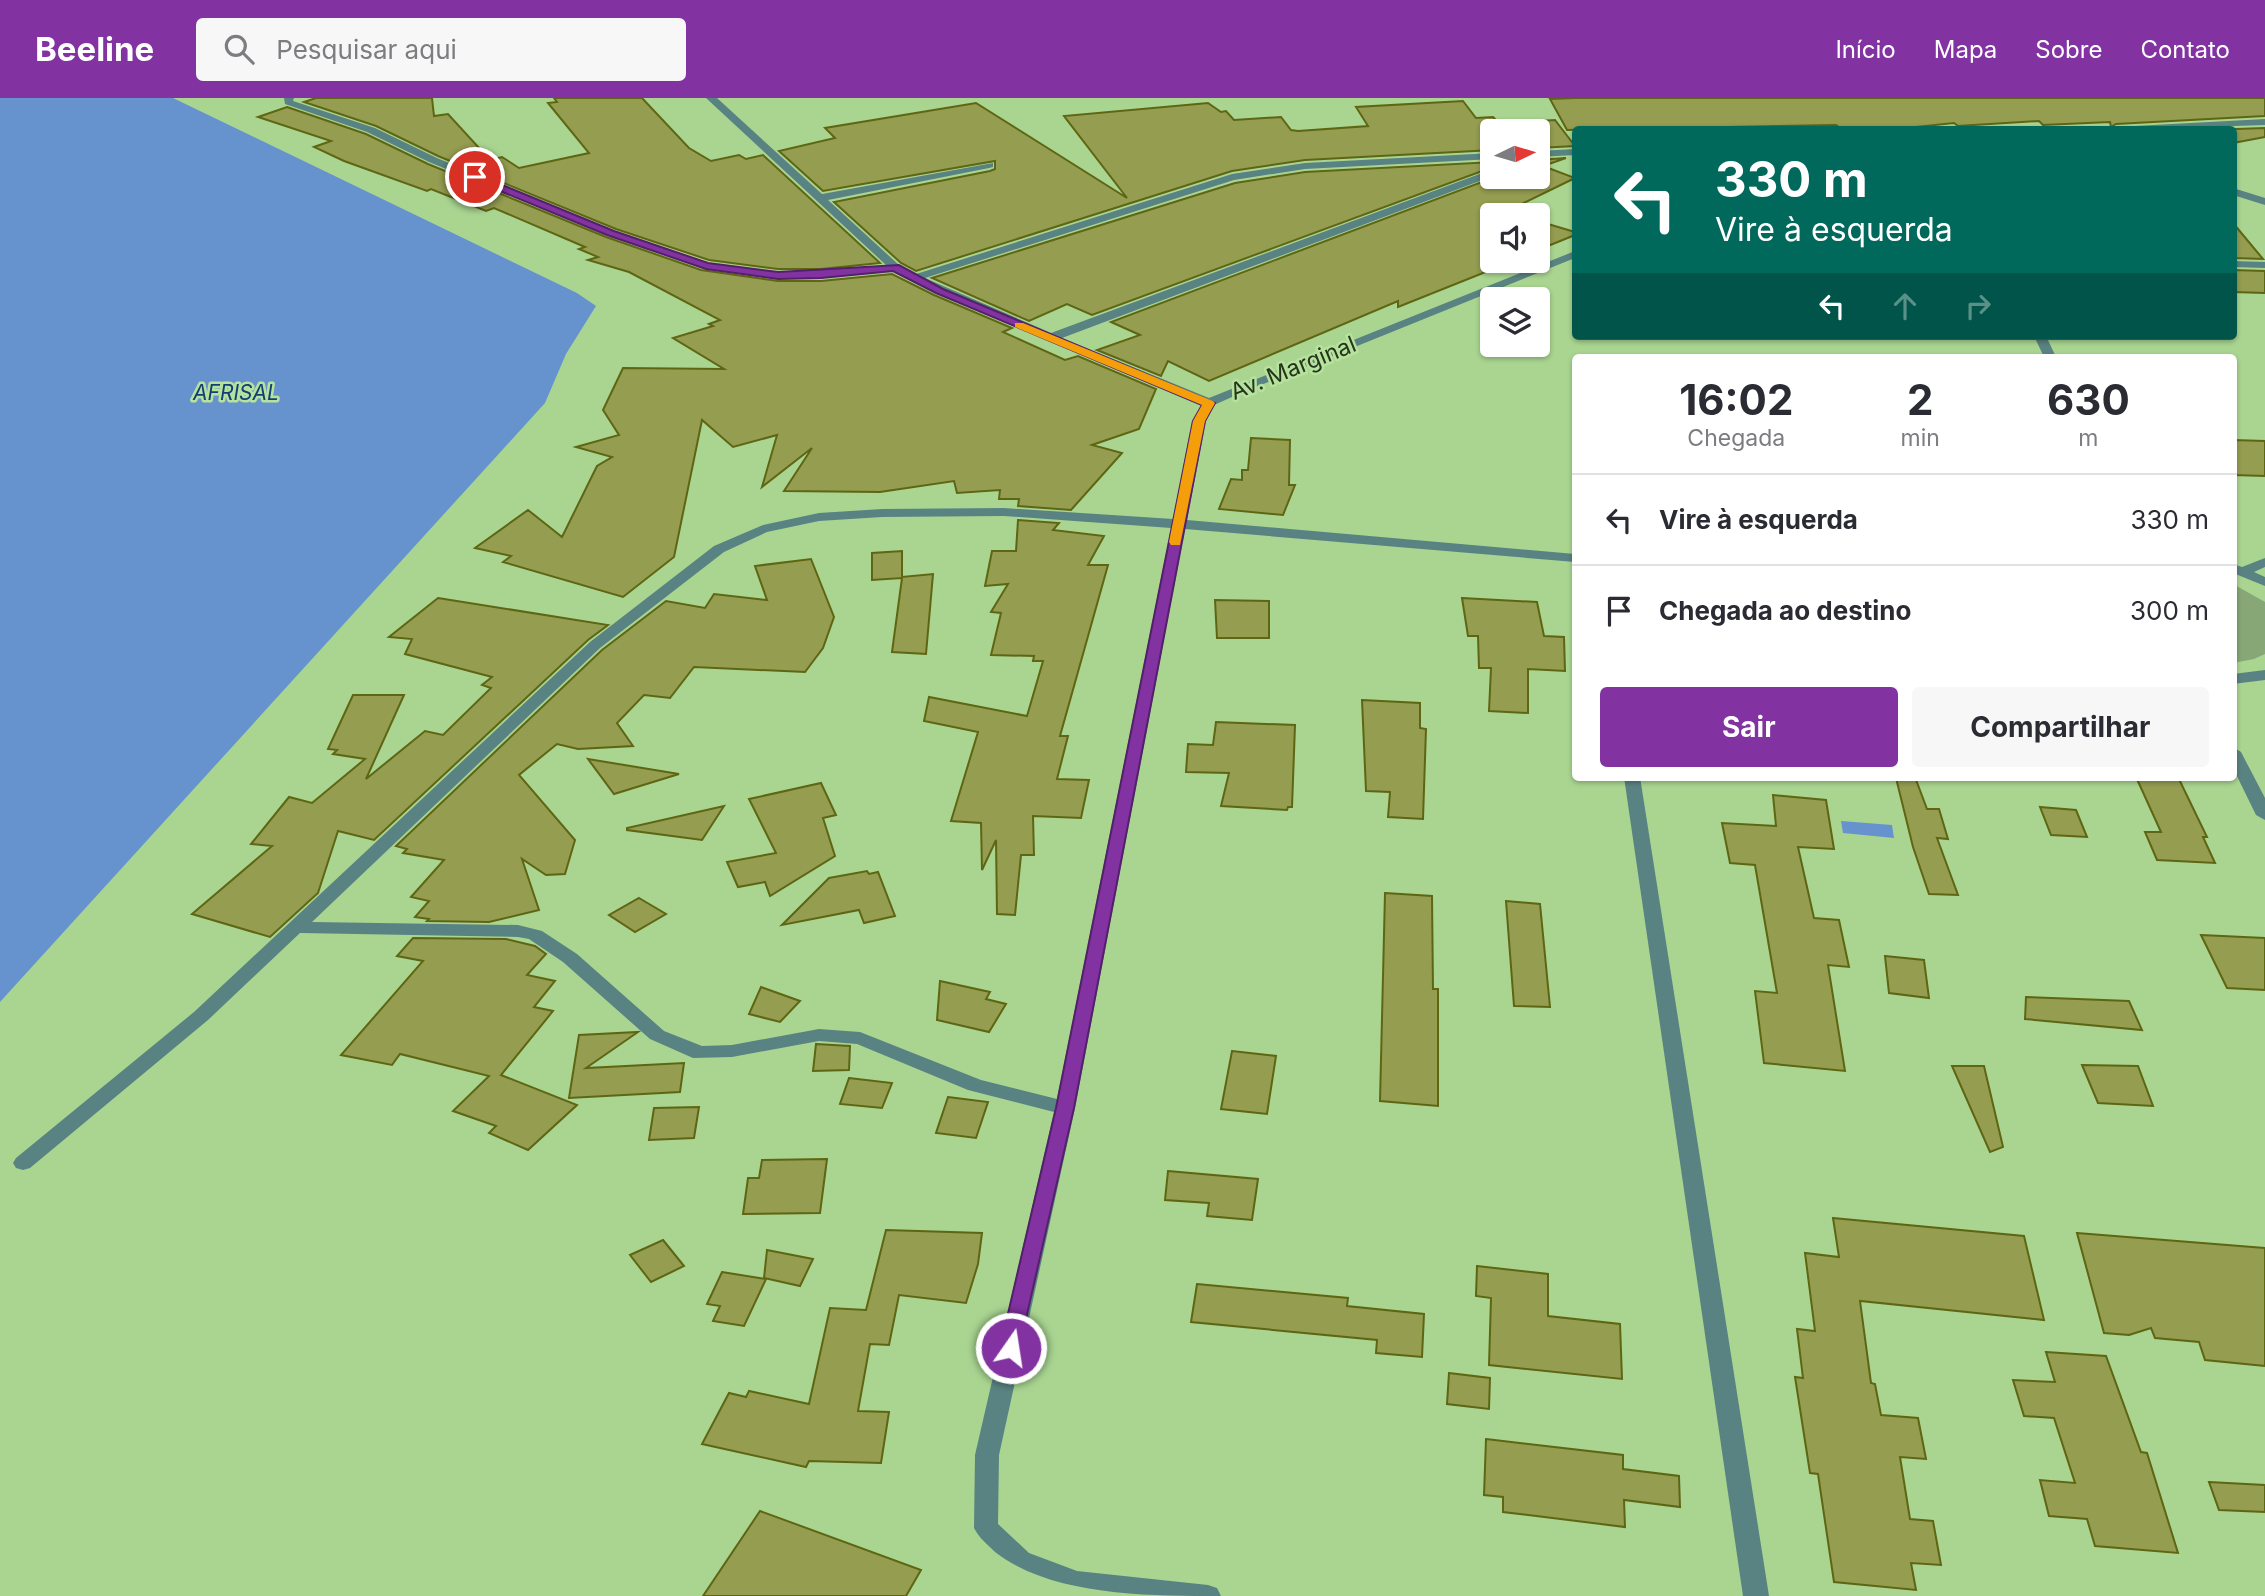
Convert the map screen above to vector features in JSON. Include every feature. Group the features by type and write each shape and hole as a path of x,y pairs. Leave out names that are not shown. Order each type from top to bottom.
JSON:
{"street":[{"path":"289,98 288,102 371,130 433,160 679,258 734,272 778,275 821,275 895,267"},
{"path":"711,98 895,267 1050,338 1209,403"},
{"path":"2190,126 2265,122"},
{"path":"1550,153 1572,152"},
{"path":"915,278 1232,177 1305,166 1480,157"},
{"path":"821,198 989,165"},
{"path":"1050,338 1480,177"},
{"path":"2237,192 2265,202"},
{"name":"Av. Marginal","path":"1208,1596 1078,1588 1020,1560 986,1528 986,1455 1065,1108 1199,421 1209,403 1572,255"},
{"path":"2237,264 2265,265"},
{"path":"23,1163 201,1016 595,645 719,549 763,529 818,517 882,513 1004,512 1572,558"},
{"path":"2238,570 2265,562"},
{"path":"2238,570 2265,582"},
{"path":"2237,678 2265,675"},
{"path":"2237,760 2265,815"},
{"path":"1633,781 1756,1596"},
{"path":"298,927 518,931 536,935 570,958 657,1035 700,1053 732,1051 819,1035 860,1038 975,1085 1065,1108"}],"green space":[{"path":"2237,586 2265,602 2265,654 2237,662"}],"water":[{"name":"AFRISAL","path":"0,98 173,98 577,293 596,306 566,354 545,403 0,1002"},
{"path":"1841,821 1892,825 1894,838 1843,833"}],"building":[{"path":"316,98 432,98 434,116 448,114 490,160 502,157 519,168 589,153 548,103 557,102 554,98 642,98 689,148 711,161 739,155 746,159 763,155 880,263 821,269 778,269 709,260 616,229 438,156 376,126 304,102"},
{"path":"2265,98 2265,116 2113,126 2110,122 2043,125 2039,121 1958,126 1954,123 1925,126 1572,126 1572,130 1567,130 1550,99"},
{"path":"1463,101 1476,118 1495,119 1480,119 1480,151 1305,160 1232,171 916,271 901,263 834,202 990,171 995,169 995,161 823,191 779,151 835,138 825,128 976,103 1127,198 1064,116 1208,103 1221,112 1226,111 1234,120 1281,117 1291,130 1368,126 1356,107"},
{"path":"287,107 366,134 428,164 606,237 701,270 778,281 821,281 892,274 1012,328 1003,332 1065,360 1078,356 1156,389 1139,429 1092,445 1122,453 1071,510 1018,506 1019,499 999,499 1000,490 957,493 954,481 880,492 784,491 812,448 762,487 777,435 733,447 702,420 674,557 623,597 503,562 511,556 475,548 528,510 562,537 597,466 612,457 576,447 619,435 603,410 623,368 724,369 673,338 713,326 709,324 720,320 629,272 588,260 598,257 579,249 585,247 494,208 486,211 431,189 427,191 344,161 314,147 331,141 258,117"},
{"path":"1550,120 1555,120 1572,142 1572,146 1550,147"},
{"path":"2265,128 2265,137 2237,142 2237,129"},
{"path":"1566,158 1550,164 1550,159"},
{"path":"1480,163 1480,172 1092,315 1067,304 1029,321 932,278 1235,183 1305,172"},
{"path":"1550,169 1572,177 1572,179 1524,203 1480,203 1480,273 1483,273 1398,307 1398,301 1209,381 1168,361 1161,376 1097,350 1140,335 1111,322 1480,183 1480,189 1550,189"},
{"path":"1550,225 1572,231 1572,236 1550,245"},
{"path":"2237,228 2263,259 2237,258"},
{"path":"2237,270 2265,271 2265,293 2237,292"},
{"path":"1251,438 1290,440 1289,485 1295,485 1283,515 1219,509 1231,479 1242,480 1242,470 1248,470"},
{"path":"2237,440 2265,441 2265,476 2237,475"},
{"path":"1018,520 1059,523 1053,530 1104,536 1088,565 1108,565 1060,736 1068,736 1057,779 1089,780 1081,818 1033,816 1034,855 1021,855 1015,915 997,914 996,840 982,870 981,823 951,821 978,732 924,721 929,697 1027,716 1043,661 1033,661 1034,656 991,655 1001,613 991,612 1008,584 985,586 992,551 1016,551"},
{"path":"902,551 902,577 933,574 926,654 892,652 902,578 872,580 872,553"},
{"path":"811,559 834,617 823,648 805,672 694,667 670,698 644,695 617,723 633,746 578,749 557,744 519,775 575,840 565,874 546,875 522,859 539,910 489,922 427,921 429,919 415,917 429,901 411,897 444,860 403,853 407,849 396,846 602,650 666,601 705,608 714,594 767,600 755,566"},
{"path":"438,598 608,625 588,640 374,840 338,831 318,893 270,937 192,914 272,846 251,844 289,797 312,803 365,759 333,754 337,750 328,749 353,695 404,695 366,779 425,731 443,735 491,688 482,685 492,677 405,654 412,639 389,637"},
{"path":"1462,598 1537,602 1544,636 1564,637 1565,671 1528,669 1528,713 1489,711 1491,668 1479,668 1478,636 1468,636"},
{"path":"1215,600 1269,601 1269,638 1217,638"},
{"path":"1362,700 1420,703 1420,728 1426,729 1423,819 1388,817 1390,792 1366,791"},
{"path":"1216,722 1295,725 1292,807 1287,810 1221,806 1229,773 1186,772 1188,744 1213,745"},
{"path":"588,759 679,774 614,794"},
{"path":"1897,781 1916,781 1927,809 1939,809 1948,839 1937,838 1958,895 1929,894 1913,847"},
{"path":"2138,781 2180,781 2207,837 2203,837 2215,863 2157,860 2145,832 2161,832"},
{"path":"821,783 836,815 823,818 835,856 770,896 765,882 738,887 727,862 776,853 749,799"},
{"path":"1773,795 1826,800 1834,849 1798,847 1814,918 1839,920 1849,967 1828,965 1845,1071 1764,1063 1755,991 1777,993 1755,865 1730,863 1722,823 1776,826"},
{"path":"724,806 702,840 627,830 627,828"},
{"path":"2040,807 2076,810 2087,837 2051,835"},
{"path":"867,871 869,874 878,872 895,916 864,923 859,910 782,925 829,878"},
{"path":"1385,893 1432,896 1433,989 1438,989 1438,1106 1380,1101"},
{"path":"639,898 666,914 635,932 609,915"},
{"path":"1506,901 1540,904 1550,1007 1514,1006"},
{"path":"2201,935 2265,938 2265,990 2227,988"},
{"path":"413,938 506,939 535,946 546,954 527,975 555,981 534,1007 553,1011 501,1075 577,1105 528,1150 489,1133 496,1126 453,1111 489,1076 400,1054 392,1065 341,1055 423,961 397,956"},
{"path":"1885,956 1924,960 1929,998 1889,993"},
{"path":"940,981 990,992 986,999 1006,1004 989,1032 937,1020"},
{"path":"761,987 800,1001 780,1022 749,1014"},
{"path":"2026,997 2129,1001 2142,1030 2025,1019"},
{"path":"638,1032 586,1068 684,1063 680,1092 569,1098 579,1035"},
{"path":"816,1044 850,1046 849,1070 813,1071"},
{"path":"1232,1051 1276,1056 1267,1114 1221,1109"},
{"path":"2082,1065 2138,1066 2153,1106 2098,1103"},
{"path":"1952,1066 1984,1066 2003,1147 1990,1152"},
{"path":"849,1078 892,1083 882,1108 840,1104"},
{"path":"948,1097 988,1102 976,1138 936,1133"},
{"path":"699,1107 694,1138 649,1140 654,1108"},
{"path":"827,1159 820,1213 743,1214 748,1178 759,1178 762,1160"},
{"path":"1168,1171 1258,1179 1252,1220 1207,1216 1209,1203 1165,1200"},
{"path":"1833,1218 2024,1236 2044,1320 1860,1301 1871,1383 1875,1384 1881,1415 1918,1418 1926,1459 1900,1457 1910,1519 1933,1521 1941,1565 1911,1563 1916,1590 1834,1582 1818,1474 1810,1473 1795,1377 1803,1378 1797,1329 1815,1331 1805,1253 1839,1257"},
{"path":"886,1230 982,1233 978,1264 966,1303 899,1295 889,1345 870,1344 858,1411 889,1412 881,1463 809,1461 806,1467 702,1444 729,1393 746,1397 749,1391 809,1404 830,1308 866,1310"},
{"path":"2077,1233 2265,1248 2265,1366 2205,1360 2199,1342 2155,1338 2151,1328 2129,1335 2104,1333"},
{"path":"663,1240 684,1266 651,1282 630,1255"},
{"path":"767,1250 813,1259 800,1286 764,1278"},
{"path":"1477,1266 1548,1274 1548,1316 1620,1324 1622,1379 1489,1365 1491,1298 1476,1296"},
{"path":"722,1272 766,1279 744,1326 713,1321 720,1306 707,1304"},
{"path":"1197,1284 1348,1298 1347,1306 1424,1314 1422,1357 1376,1353 1377,1340 1191,1322"},
{"path":"2046,1352 2106,1356 2141,1452 2147,1453 2178,1553 2095,1546 2087,1519 2049,1516 2040,1480 2075,1483 2054,1418 2024,1416 2013,1380 2055,1382"},
{"path":"1449,1373 1490,1378 1489,1409 1447,1404"},
{"path":"1486,1439 1623,1455 1623,1469 1679,1476 1680,1507 1624,1500 1625,1527 1503,1512 1503,1497 1484,1495"},
{"path":"2209,1482 2265,1485 2265,1512 2219,1510"},
{"path":"760,1511 921,1570 906,1596 703,1596"}],"slow traffic":[{"path":"1019,325 1209,403 1199,421 1175,542"}],"route":[{"path":"475,177 679,258 734,272 821,275 895,267 939,291 1209,403 1199,421 1065,1108 1011,1348"}]}
